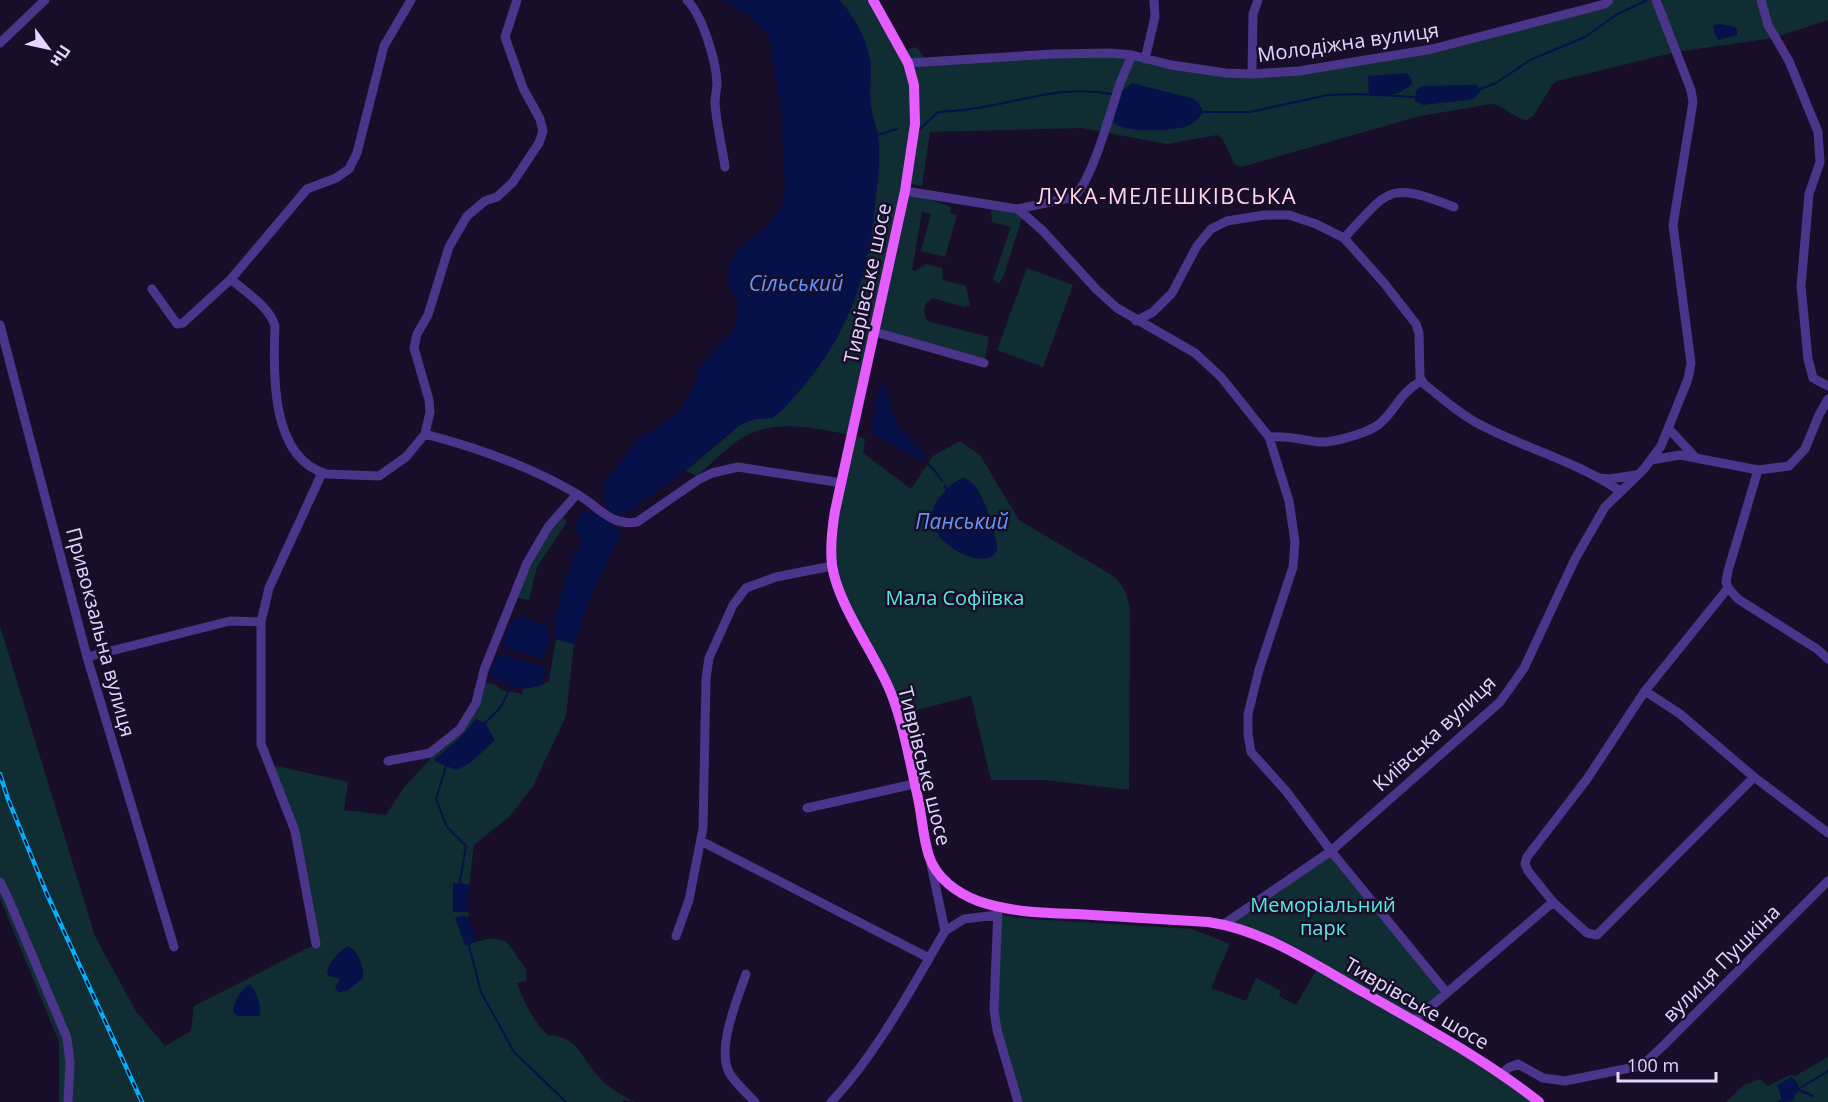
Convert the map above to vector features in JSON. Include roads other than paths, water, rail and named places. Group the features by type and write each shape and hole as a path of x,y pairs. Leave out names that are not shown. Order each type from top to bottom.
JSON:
{"main road":[{"name":"Тиврівське шосе","path":"873,0 908,63 914,85 916,111 905,191 833,523 832,566 841,596 885,678 892,696 930,859 941,876 955,889 998,911 1224,924 1251,933 1286,949 1414,1021 1502,1074 1539,1102"}],"street":[{"path":"0,43 45,0"},
{"path":"152,289 177,324 183,323 231,279 307,189 336,178 349,169 357,153 384,46 411,0"},
{"path":"231,279 272,318 275,326 274,383 283,425 290,444 299,457 322,472 379,476 406,458 425,434 430,412 429,400 414,348 417,334 428,315 449,247 467,216 513,182 539,143 543,131 505,37 517,0"},
{"path":"687,0 694,7 700,19 711,54 717,82 715,102 725,167"},
{"path":"1145,59 1155,17 1154,0"},
{"path":"1252,74 1253,14 1258,0"},
{"name":"Молодіжна вулиця","path":"908,63 1110,53 1226,73 1299,71 1424,51 1605,3 1609,0"},
{"name":"Київська вулиця","path":"1224,924 1330,851 1500,702 1524,668 1575,559 1605,507 1651,460 1669,429 1688,379 1691,363 1673,225 1693,102 1691,90 1656,0"},
{"path":"1761,0 1768,25 1789,62 1818,132 1820,162 1809,194 1801,286 1808,358 1813,378 1828,386"},
{"path":"905,191 1018,209 1073,197 1080,191 1099,147 1115,96 1132,55"},
{"path":"1344,238 1380,200 1392,193 1413,193 1454,207"},
{"path":"1018,209 1043,231 1108,301 1136,321 1195,353 1240,399 1269,437 1289,501 1295,542 1293,567 1259,670 1248,714 1251,752 1286,791 1330,851 1447,993"},
{"path":"1136,321 1153,312 1166,300 1177,285 1201,240 1211,229 1219,224 1265,215 1289,215 1344,238 1384,283 1416,324 1419,333 1421,381"},
{"name":"Привокзальна вулиця","path":"0,325 87,657 174,947"},
{"path":"875,332 984,363"},
{"path":"1269,437 1289,436 1324,442 1371,429 1386,417 1407,390 1421,381"},
{"path":"1421,381 1475,422 1600,478 1620,491"},
{"path":"1651,460 1673,455 1695,457 1758,470 1789,466 1805,448 1828,399"},
{"path":"1669,429 1695,457"},
{"path":"425,434 510,460 577,494 618,522 627,524 643,519 698,480 712,473 738,467 842,483"},
{"path":"1758,470 1728,571 1726,582 1728,588 1738,599 1828,659"},
{"path":"316,944 295,831 261,744 261,622 269,588 322,472"},
{"path":"1600,478 1637,475"},
{"path":"388,761 430,753 447,742 465,723 476,703 484,670 527,563 548,527 577,494"},
{"path":"676,936 689,900 701,841 704,813 706,666 732,605 741,592 752,584 776,577 832,566"},
{"path":"1728,588 1646,691 1587,779 1527,857 1525,864 1553,902 1587,933 1597,935 1754,777"},
{"path":"87,657 230,621 261,622"},
{"path":"1646,691 1680,714 1754,777 1828,833"},
{"path":"807,808 914,784"},
{"path":"701,841 929,958"},
{"path":"930,859 945,931"},
{"name":"вулиця Пушкіна","path":"1502,1074 1508,1068 1518,1064 1543,1078 1565,1081 1641,1065 1828,881"},
{"path":"0,882 67,1038 70,1063 68,1102"},
{"path":"1414,1021 1553,902"},
{"path":"831,1102 856,1073 945,931 964,919 998,911 994,1010 1018,1102"},
{"path":"746,974 731,1020 725,1060 730,1074 755,1102"}],"water":[{"name":"Сільський","path":"724,0 840,0 857,24 870,60 870,102 879,146 877,184 867,258 849,313 836,339 821,364 780,412 772,418 755,419 740,425 685,471 626,514 614,514 604,502 604,484 636,441 680,411 694,386 699,367 732,332 738,319 737,299 729,285 727,271 730,261 743,244 765,229 780,210 785,193 781,111 769,38 755,21"},
{"path":"1713,25 1735,27 1737,35 1719,40 1715,35"},
{"path":"1407,73 1412,80 1411,85 1400,92 1382,96 1369,95 1368,76"},
{"path":"1132,83 1191,98 1198,102 1203,112 1198,119 1185,127 1148,130 1120,126 1114,123 1114,119 1122,91"},
{"path":"1476,85 1481,90 1474,99 1423,105 1415,101 1416,90 1423,86"},
{"path":"882,384 887,388 894,418 923,453 925,457 923,461 875,435 871,430 879,386"},
{"name":"Панський","path":"964,478 971,482 982,497 997,543 995,554 986,559 973,558 958,552 944,542 935,529 932,514 939,498 954,483"},
{"path":"583,511 603,517 621,533 594,590 574,644 556,639 555,617 572,558 583,540 574,529"},
{"path":"525,616 544,627 550,637 543,659 507,649 502,644 512,622"},
{"path":"498,654 545,666 546,671 540,686 513,686 489,675"},
{"path":"476,719 485,723 495,740 469,764 456,770 434,761 462,735"},
{"path":"453,883 469,885 468,912 453,912"},
{"path":"469,917 476,941 465,945 455,918"},
{"path":"349,946 360,960 363,978 347,991 338,992 335,987 340,980 329,976 327,971 336,956"},
{"path":"250,984 258,999 260,1016 238,1016 233,1012 235,1003 240,993"},
{"path":"1792,1077 1799,1089 1792,1101 1783,1102 1777,1085"}],"waterway":[{"path":"1478,90 1496,83 1530,60 1585,37 1616,15 1647,0"},
{"path":"920,129 938,112 1075,91 1111,94"},
{"path":"1202,112 1250,112 1328,95 1416,97"},
{"path":"877,135 897,129"},
{"path":"924,460 942,481"},
{"path":"945,486 947,490"},
{"path":"544,628 557,615"},
{"path":"484,724 500,708 512,685"},
{"path":"447,763 436,799 447,827 466,846 459,886"},
{"path":"468,942 481,992 514,1052 566,1102"},
{"path":"1797,1090 1828,1071"},
{"path":"1799,1090 1813,1096"},
{"path":"1779,1102 1785,1098"}],"railway":[{"path":"0,774 46,892 142,1102"}],"district":[{"name":"ЛУКА-МЕЛЕШКІВСЬКА","path":"1167,195"}],"park label":[{"name":"Мала Софіївка","path":"955,597"},
{"name":"Меморіальний парк","path":"1323,916"}]}
